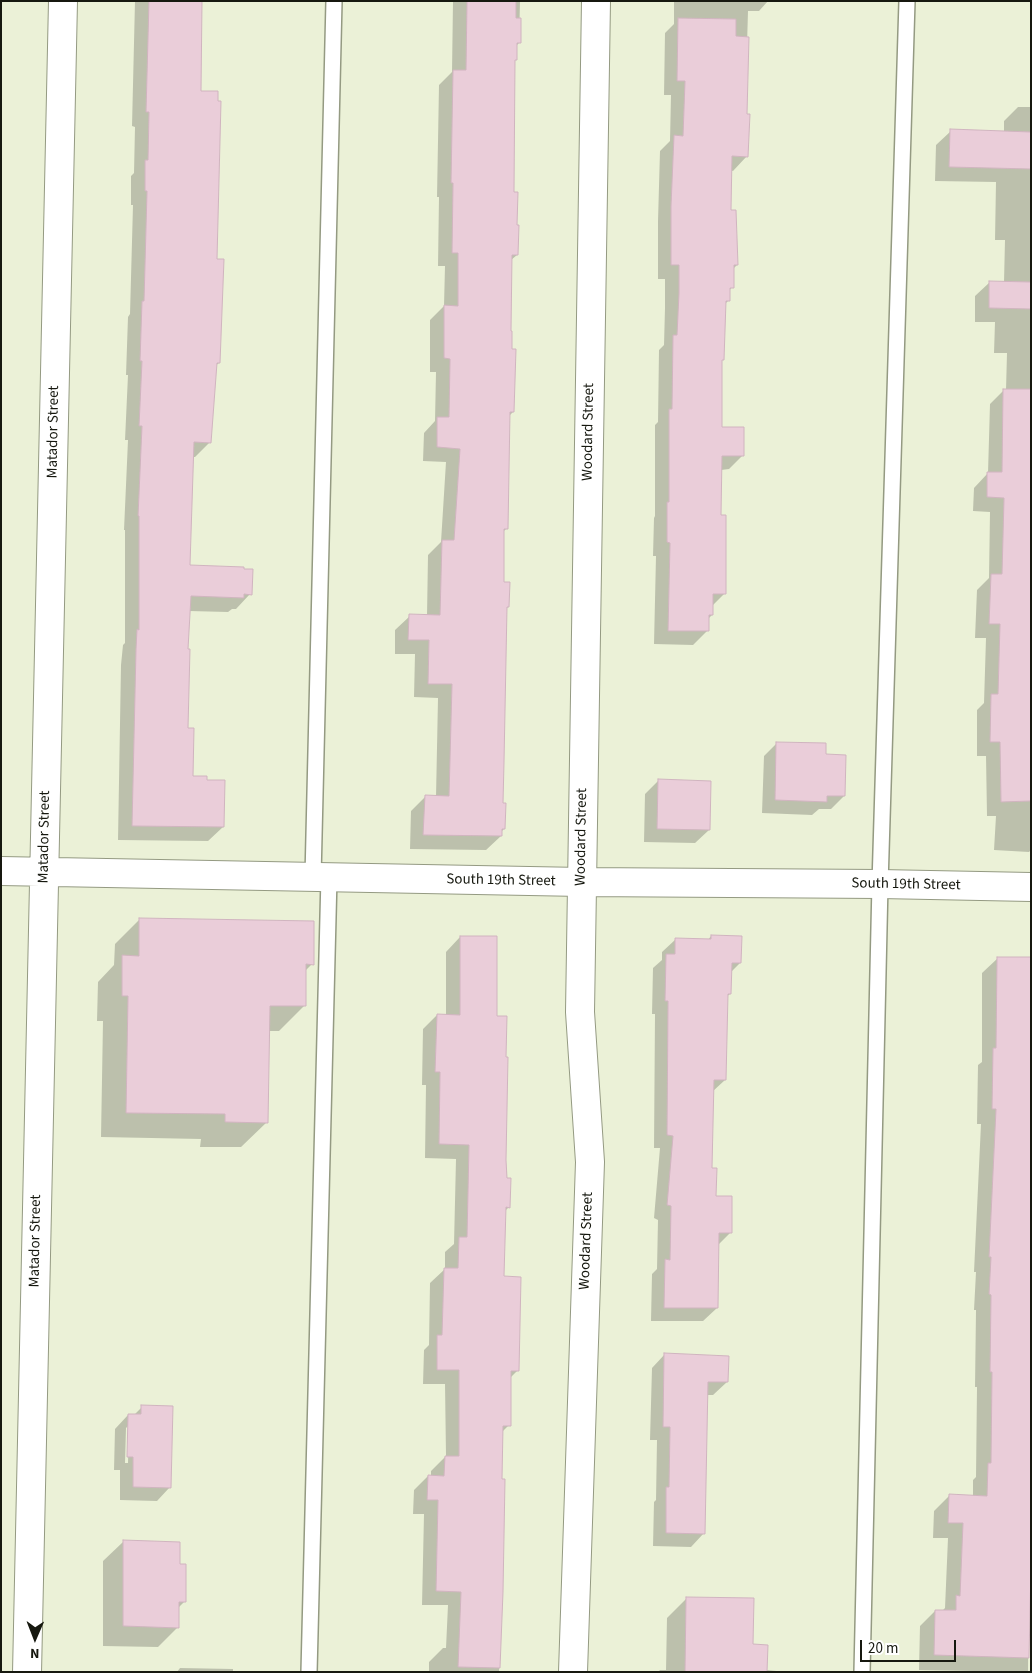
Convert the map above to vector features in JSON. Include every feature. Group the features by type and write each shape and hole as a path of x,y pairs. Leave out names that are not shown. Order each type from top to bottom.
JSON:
{"street":[{"name":"Matador Street","path":"27,1672 63,1"},
{"name":"Woodard Street","path":"573,1672 590,1162 580,1012 596,1"},
{"name":"South 19th Street","path":"1,871 582,882 1031,887"}],"lane":[{"path":"309,1672 334,1"},
{"path":"862,1672 880,884 907,1"}],"building":[{"path":"149,1 202,1 201,91 218,91 218,101 221,101 217,259 224,259 220,363 217,363 211,443 194,442 190,565 253,569 252,595 244,594 244,598 191,596 188,649 190,649 188,728 194,728 193,776 207,776 207,780 225,780 224,827 132,826 136,649 137,629 139,630 138,516 142,426 139,426 142,361 140,361 142,301 144,301 147,191 145,191 145,160 148,160 149,112 146,112"},
{"path":"467,1 516,1 516,18 521,18 521,43 517,43 517,60 515,60 514,192 518,192 517,225 519,225 518,255 512,255 511,331 512,349 516,349 514,412 510,412 508,529 504,529 504,582 510,582 509,607 507,607 503,803 506,803 505,829 502,829 502,836 423,835 425,795 449,796 452,684 428,684 429,640 408,640 409,614 440,615 442,540 454,540 460,449 437,447 437,417 449,417 450,359 444,358 444,305 458,306 458,253 452,253 453,70 466,70"},
{"path":"678,18 736,19 736,36 749,37 747,114 750,114 748,157 732,156 731,210 736,210 738,265 734,265 734,288 730,288 730,301 726,301 724,360 722,360 722,427 744,427 744,456 722,456 721,515 726,515 726,594 713,594 713,615 709,615 709,631 668,631 670,543 667,542 669,409 672,409 673,335 677,335 679,293 679,265 671,265 671,206 674,135 683,136 685,81 677,81"},
{"path":"950,129 1031,132 1031,169 949,167"},
{"path":"989,281 1031,282 1031,309 989,308"},
{"path":"1003,389 1031,389 1031,801 1001,802 1000,742 990,742 991,694 998,694 1000,624 989,624 991,574 1002,574 1004,498 987,497 987,472 1002,472"},
{"path":"776,742 826,743 826,754 846,755 845,796 827,796 827,802 775,800"},
{"path":"658,779 711,781 710,830 657,829"},
{"path":"139,918 314,921 314,965 306,964 306,1006 270,1006 268,1123 225,1122 225,1114 126,1113 128,996 122,996 122,955 139,956"},
{"path":"711,935 742,936 741,963 732,963 731,994 728,994 726,1080 714,1080 712,1168 717,1168 716,1196 732,1196 732,1233 719,1233 718,1308 664,1308 665,1259 670,1260 671,1206 667,1205 673,1136 667,1135 668,1001 665,1001 666,954 675,954 675,938 711,939"},
{"path":"460,936 497,936 497,1016 507,1016 506,1160 507,1178 511,1178 510,1208 506,1207 504,1276 521,1277 519,1371 511,1371 511,1426 503,1426 502,1479 505,1479 500,1668 458,1667 461,1592 436,1591 438,1500 427,1500 428,1475 444,1476 445,1456 459,1456 459,1370 437,1370 437,1335 442,1335 444,1268 458,1268 459,1237 467,1237 469,1145 439,1144 440,1072 435,1072 437,1014 460,1015"},
{"path":"997,957 1031,957 1031,1567 1029,1658 934,1655 935,1610 956,1610 956,1595 960,1596 963,1523 948,1523 949,1494 987,1496 988,1463 991,1463 992,1372 990,1372 991,1295 989,1294 991,1257 989,1257 996,1109 992,1109 993,1048 996,1048"},
{"path":"664,1353 729,1356 728,1382 708,1382 705,1534 666,1533 666,1487 669,1487 670,1427 663,1427"},
{"path":"141,1405 173,1406 171,1488 133,1487 133,1457 127,1457 128,1414 141,1414"},
{"path":"123,1540 180,1542 180,1564 186,1564 186,1602 179,1602 179,1628 123,1626"},
{"path":"686,1597 754,1598 753,1644 768,1645 767,1672 685,1672"}]}
